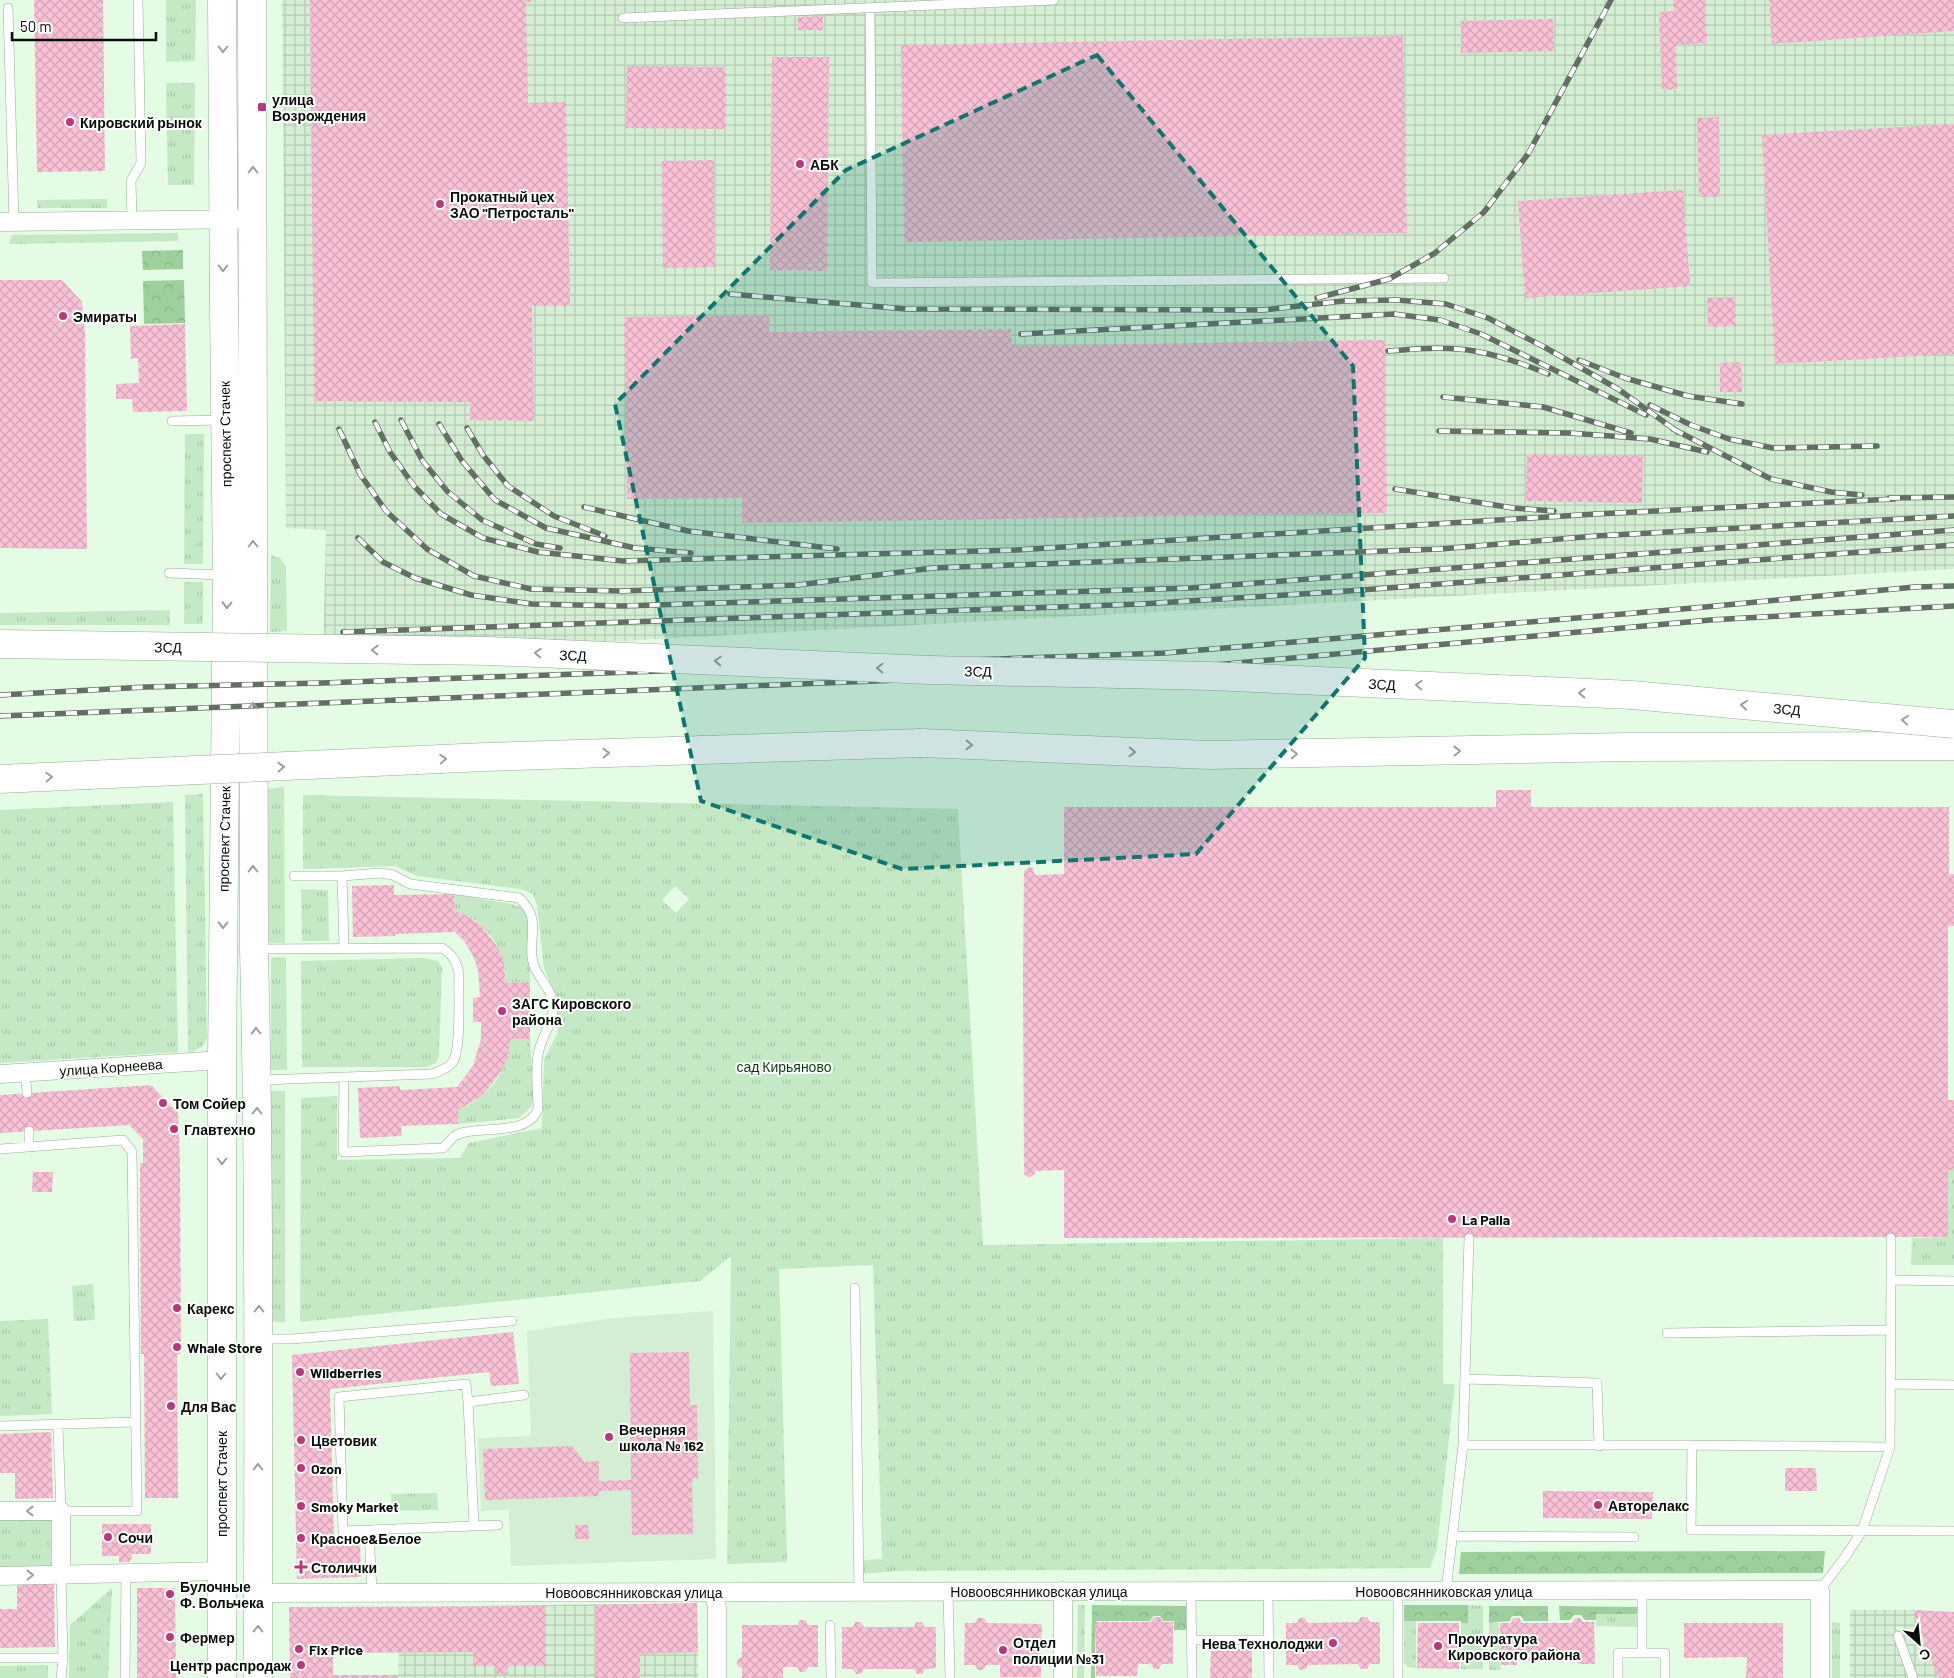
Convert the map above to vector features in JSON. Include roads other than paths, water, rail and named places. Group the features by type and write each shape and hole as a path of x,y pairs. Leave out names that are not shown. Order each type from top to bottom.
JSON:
{"main road":[{"name":"проспект Стачек","path":"222,0 227,576 222,1060 222,1678"},
{"name":"проспект Стачек","path":"252,0 254,950 259,1339 258,1678"},
{"name":"ЗСД","path":"0,644 489,651 929,670 1219,676 1632,695 1954,724"},
{"path":"0,780 475,758 921,743 1208,755 1637,747 1954,746"}],"street":[{"path":"7,222 253,219"},
{"name":"улица Корнеева","path":"0,1074 222,1060"},
{"path":"0,1511 61,1511 61,1575"},
{"path":"0,1576 221,1572"},
{"path":"1820,1590 1820,1678"},
{"name":"Новоовсянниковская улица","path":"258,1592 1820,1590"},
{"path":"1063,1591 1063,1678"},
{"path":"713,1592 717,1607 717,1678"}],"lane":[{"path":"132,220 131,181 141,163 138,0"},
{"path":"623,18 1054,0"},
{"path":"7,222 5,51 8,8"},
{"path":"870,8 872,283 1444,278"},
{"path":"172,421 225,420"},
{"path":"169,573 227,576"},
{"path":"294,876 342,876 380,873 393,876 410,884 519,898 529,909 532,918 534,963 550,990 553,1007 549,1025 545,1031 537,1056 538,1109 535,1117 519,1126 457,1134 443,1148 343,1152 344,1077"},
{"path":"342,876 344,948"},
{"path":"254,950 442,948 450,953 456,962 459,973 458,1049 454,1062 445,1069 432,1074 257,1080"},
{"path":"25,1072 26,1093"},
{"path":"29,1131 29,1146"},
{"path":"0,1148 123,1140 132,1152 137,1511 61,1511 58,1425"},
{"path":"1446,1591 1463,1445 1469,1238"},
{"path":"1820,1590 1845,1558 1862,1531 1890,1447 1889,1330 1891,1238"},
{"path":"1891,1280 1954,1281"},
{"path":"855,1288 858,1592"},
{"path":"259,1339 302,1338 512,1322"},
{"path":"1667,1333 1889,1330"},
{"path":"1465,1379 1597,1383 1599,1446"},
{"path":"474,1525 466,1384 339,1397 343,1532 498,1525"},
{"path":"1890,1384 1954,1384"},
{"path":"468,1402 524,1395"},
{"path":"0,1426 135,1422"},
{"path":"1463,1445 1890,1447"},
{"path":"1692,1445 1691,1530 1954,1531"},
{"path":"369,1531 372,1592"},
{"path":"1453,1536 1634,1537"},
{"path":"125,1678 126,1573"},
{"path":"61,1575 63,1658 61,1678"},
{"path":"1642,1590 1642,1653"},
{"path":"1191,1591 1192,1678"},
{"path":"1268,1591 1269,1678"},
{"path":"1398,1591 1398,1678"},
{"path":"948,1592 950,1678"},
{"path":"830,1625 831,1678"},
{"path":"1898,1636 1913,1678"},
{"path":"1192,1640 1269,1640"},
{"path":"1618,1678 1618,1653 1664,1653 1665,1678"},
{"path":"0,1658 63,1658"}],"railway":[{"path":"1317,298 1389,279 1435,253 1484,212 1528,154 1611,0"},
{"path":"730,294 906,309 1263,310 1343,301 1397,300 1446,304 1488,318 1546,348 1618,389 1678,432"},
{"path":"1021,334 1394,314 1440,320 1481,334 1646,415"},
{"path":"1388,351 1442,348 1463,349 1511,360 1548,374"},
{"path":"1579,360 1625,378 1688,396 1742,404"},
{"path":"1443,397 1543,407 1631,433"},
{"path":"1650,405 1691,425 1729,439 1773,448 1877,446"},
{"path":"401,420 422,460 447,491 482,520 536,544 560,548"},
{"path":"375,422 390,452 414,486 441,514 483,538 538,552 623,561 1016,550 1596,514 1894,499"},
{"path":"439,424 462,461 495,500 546,528 635,548 691,553"},
{"path":"467,428 483,455 508,486 554,516 605,536"},
{"path":"339,429 360,474 386,511 427,549 474,576 531,589 621,591 798,585 933,568 1440,549 1596,536 1954,516"},
{"path":"1673,429 1771,479 1831,492 1862,495"},
{"path":"1439,431 1570,433 1650,439 1707,452"},
{"path":"1395,489 1513,508 1554,511"},
{"path":"1889,498 1954,497"},
{"path":"584,507 688,531 837,549"},
{"path":"358,538 383,562 415,578 471,595 532,604 623,606 1191,588 1954,530"},
{"path":"343,632 1141,604 1348,591 1954,545"},
{"path":"0,695 146,687 322,683 1165,653 1705,607 1915,587 1954,586"},
{"path":"0,716 1171,669 1710,620 1954,606"}],"place":[{"name":"улица Возрождения","path":"262,107"},
{"name":"Кировский рынок","path":"70,122"},
{"name":"АБК","path":"800,164"},
{"name":"Прокатный цех ЗАО \"Петросталь\"","path":"440,204"},
{"name":"Эмираты","path":"63,316"},
{"name":"ЗАГС Кировского района","path":"502,1011"},
{"name":"Том Сойер","path":"163,1103"},
{"name":"Главтехно","path":"174,1129"},
{"name":"La Palla","path":"1452,1219"},
{"name":"Карекс","path":"177,1308"},
{"name":"Whale Store","path":"177,1347"},
{"name":"Wildberries","path":"300,1372"},
{"name":"Для Вас","path":"171,1406"},
{"name":"Вечерняя школа № 162","path":"609,1437"},
{"name":"Цветовик","path":"301,1440"},
{"name":"Ozon","path":"301,1468"},
{"name":"Авторелакс","path":"1598,1505"},
{"name":"Smoky Market","path":"301,1506"},
{"name":"Сочи","path":"108,1537"},
{"name":"Красное&Белое","path":"301,1538"},
{"name":"Столички","path":"301,1567"},
{"name":"Булочные Ф. Вольчека","path":"170,1594"},
{"name":"Фермер","path":"170,1637"},
{"name":"Нева Технолоджи","path":"1333,1643"},
{"name":"Прокуратура Кировского района","path":"1438,1646"},
{"name":"Fix Price","path":"299,1649"},
{"name":"Отдел полиции №31","path":"1003,1650"},
{"name":"Центр распродаж","path":"301,1665"}],"park label":[{"name":"сад Кирьяново","path":"784,1066"}]}
